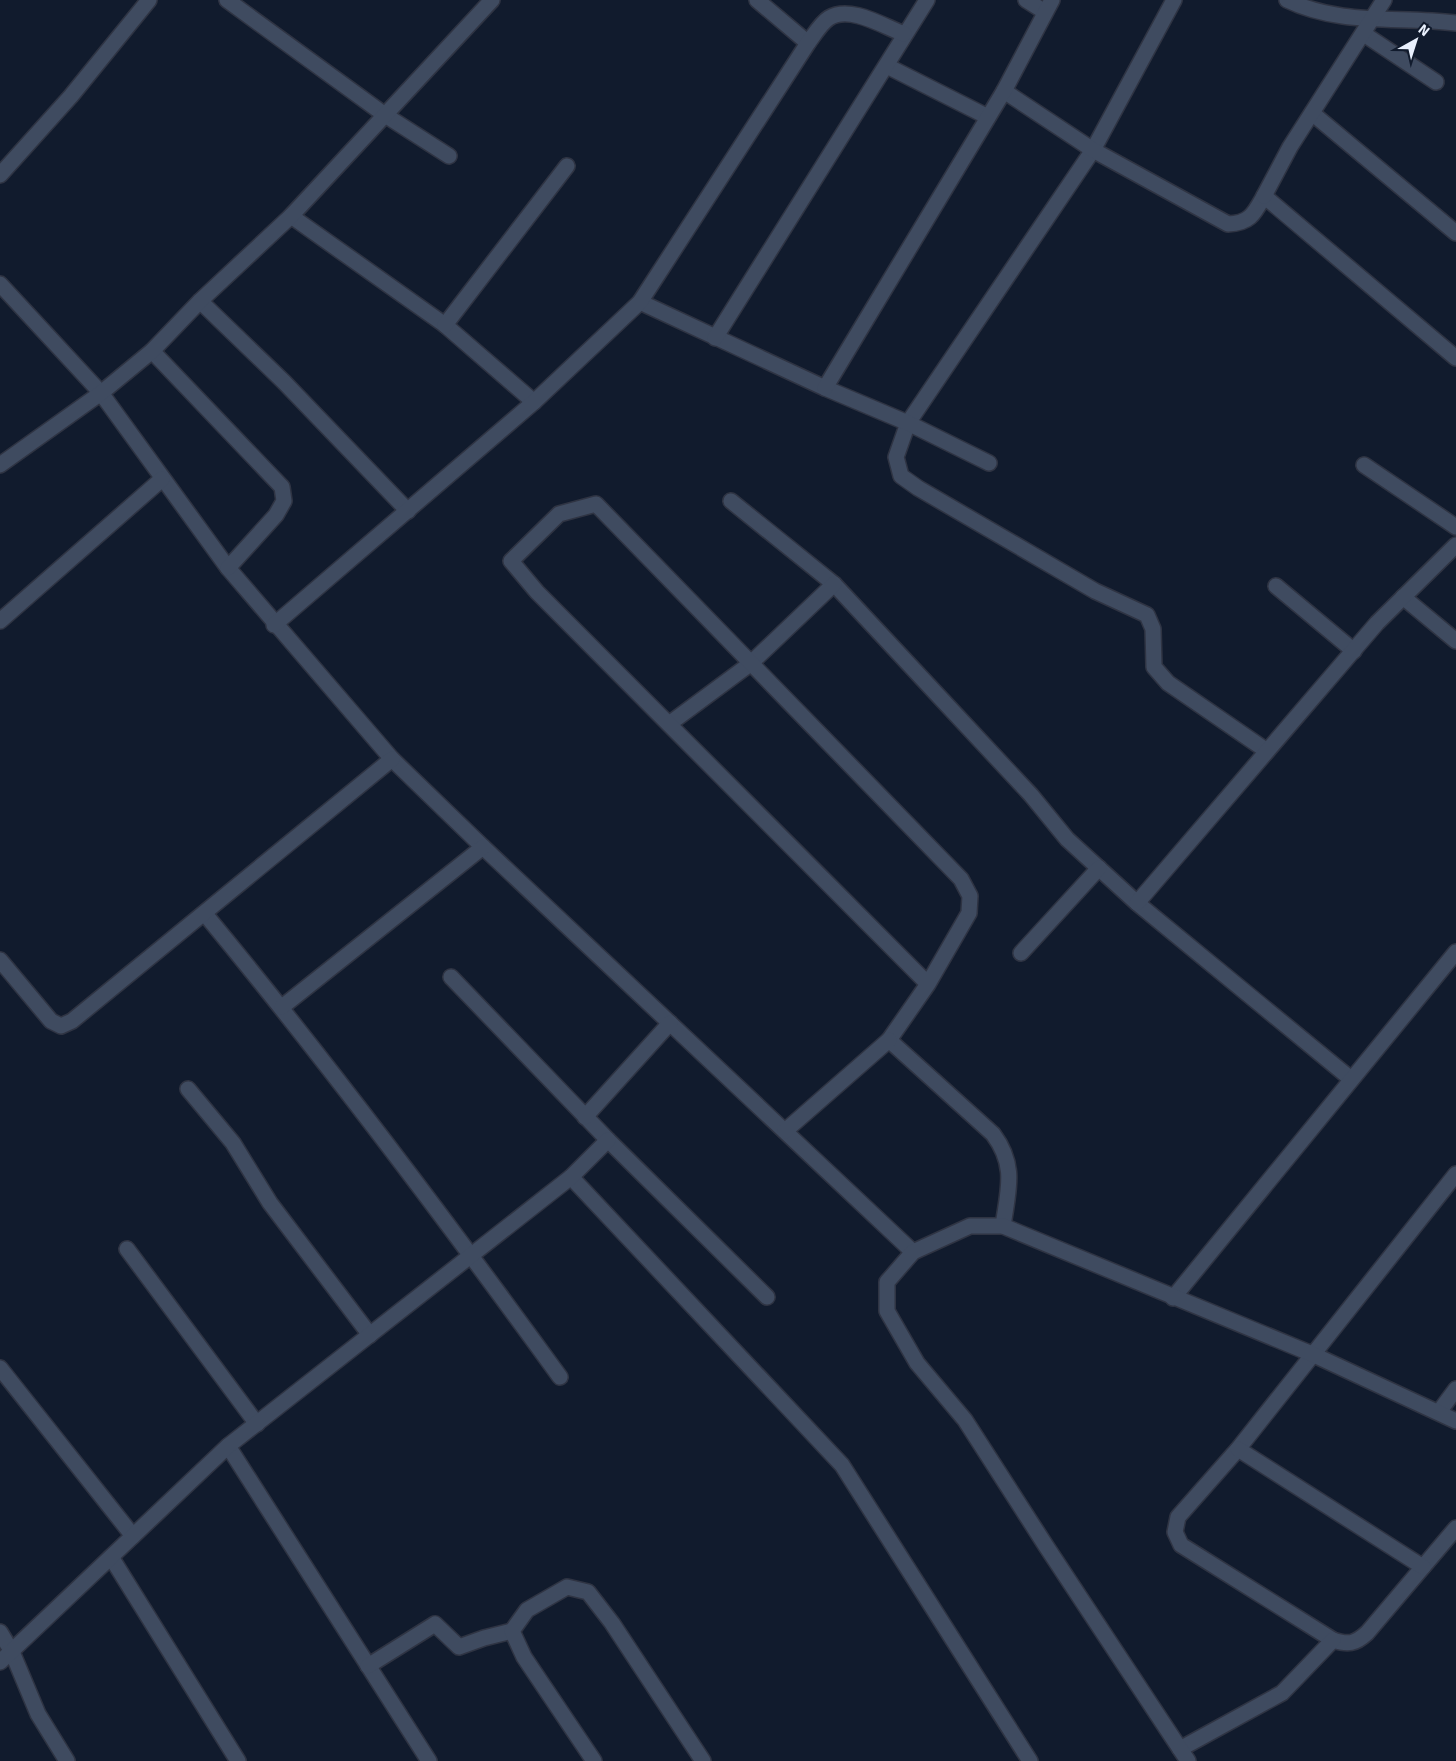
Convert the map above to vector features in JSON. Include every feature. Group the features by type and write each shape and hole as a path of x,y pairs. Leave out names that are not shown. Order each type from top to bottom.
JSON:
{"street":[{"path":"0,175 71,96 149,0"},
{"path":"226,0 385,115 449,156"},
{"path":"0,464 100,393 152,351 200,301 292,216 492,0"},
{"path":"757,0 808,43"},
{"path":"715,338 927,0"},
{"path":"825,388 1004,91 1049,6 1026,0"},
{"path":"1174,0 1093,150 908,423 896,457 902,476 1095,590 1147,615 1153,629 1154,667 1168,683 1268,751"},
{"path":"1287,0 1309,11 1372,20 1456,23"},
{"path":"1004,91 1093,150 1228,224 1242,224 1254,214 1290,147 1384,0"},
{"path":"274,625 534,402 640,302 808,43 828,19 843,13 859,16 904,34"},
{"path":"1364,34 1436,82"},
{"path":"886,66 988,116"},
{"path":"1312,113 1456,233"},
{"path":"445,325 567,166"},
{"path":"1264,196 1456,358"},
{"path":"292,216 445,325 534,402"},
{"path":"0,284 100,393 228,568 274,625 392,759 914,1252"},
{"path":"200,301 284,382 408,511"},
{"path":"640,302 825,388 908,423 989,463"},
{"path":"152,351 282,487 284,501 276,515 228,568"},
{"path":"1364,465 1456,527"},
{"path":"0,621 162,479"},
{"path":"731,501 834,584 1031,795 1067,839 1137,903 1351,1079"},
{"path":"785,1131 889,1040 928,984 969,913 970,896 961,879 596,504 559,514 511,561 537,592 928,984"},
{"path":"1137,903 1354,651 1403,597 1456,545"},
{"path":"669,724 750,664 834,584"},
{"path":"1276,586 1354,651"},
{"path":"1403,597 1456,641"},
{"path":"0,960 51,1021 61,1026 72,1021 392,759"},
{"path":"282,1007 483,847"},
{"path":"1021,953 1099,868"},
{"path":"205,914 282,1007 472,1255 560,1377"},
{"path":"1173,1298 1456,952"},
{"path":"451,977 585,1117 767,1296"},
{"path":"585,1117 670,1023"},
{"path":"889,1040 992,1134 1004,1149 1010,1177 1003,1226"},
{"path":"188,1089 232,1143 270,1203 370,1335"},
{"path":"0,1662 228,1446 571,1177 608,1140"},
{"path":"1456,1174 1238,1448 1178,1517 1175,1532 1181,1545 1332,1640 1346,1644 1358,1642 1456,1528"},
{"path":"571,1177 842,1465 1030,1761"},
{"path":"1332,1640 1282,1693 1184,1755 965,1420 917,1363 887,1311 887,1282 914,1252 970,1226 1003,1226 1312,1354 1456,1421"},
{"path":"126,1249 256,1424"},
{"path":"0,1368 133,1536"},
{"path":"1439,1412 1456,1389"},
{"path":"228,1446 429,1761"},
{"path":"1238,1448 1423,1567"},
{"path":"110,1557 238,1761"},
{"path":"368,1666 435,1624 459,1647 512,1631 527,1610 567,1587 588,1592 612,1623 703,1761"},
{"path":"512,1631 524,1657 594,1761"},
{"path":"0,1632 12,1652 38,1714 67,1761"}]}
